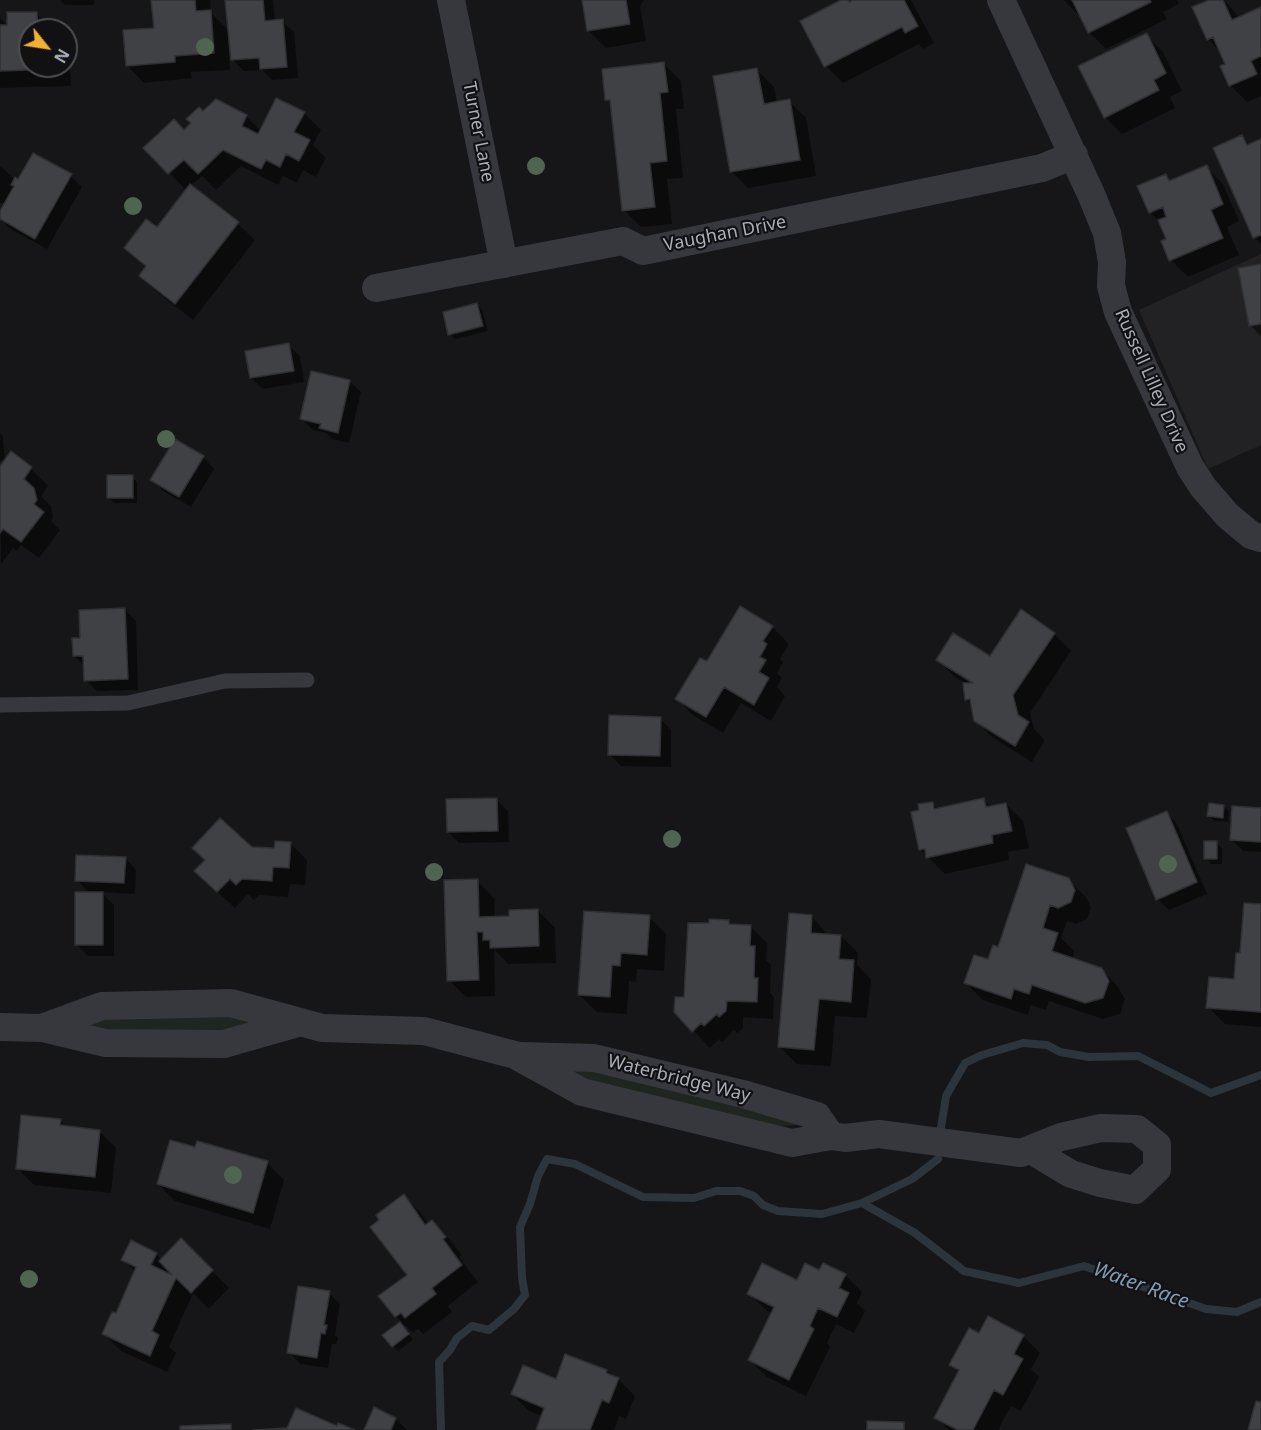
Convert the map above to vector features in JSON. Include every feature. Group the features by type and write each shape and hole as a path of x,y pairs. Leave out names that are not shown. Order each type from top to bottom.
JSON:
{"street":[{"name":"Turner Lane","path":"451,0 504,264"},
{"name":"Russell Lilley Drive","path":"1001,0 1074,155 1107,233 1112,262 1111,286 1118,312 1190,467 1203,487 1227,515 1251,535 1261,538"},
{"name":"Vaughan Drive","path":"376,288 623,241 643,251 1042,168 1074,155"},
{"name":"Waterbridge Way","path":"42,1028 102,1006 231,1003 322,1028 424,1030 515,1056 582,1092 792,1143 831,1136 845,1138 879,1134 1021,1153 1031,1150"},
{"name":"Waterbridge Way","path":"0,1027 42,1028 105,1043 224,1044 301,1022"}],"lane":[{"path":"0,705 128,703 225,681 307,680"}],"shaded area":[{"path":"1261,254 1261,445 1208,469 1139,310"},
{"path":"101,1006 300,1022 223,1044 41,1027"},
{"path":"513,1055 592,1058 811,1124 735,1129"}],"building":[{"path":"151,0 195,0 196,11 211,10 214,53 175,56 175,62 126,66 123,30 154,28"},
{"path":"225,0 263,0 265,21 283,19 287,67 260,69 259,58 231,60"},
{"path":"582,0 626,0 630,24 587,31"},
{"path":"841,0 849,2 853,0 904,0 918,26 905,33 902,27 824,67 800,21"},
{"path":"1072,0 1150,0 1151,2 1088,33"},
{"path":"1209,0 1223,0 1232,20 1261,7 1261,56 1251,61 1257,74 1229,86 1220,66 1225,64 1213,37 1207,40 1192,7"},
{"path":"7,12 37,12 37,18 18,18 18,70 0,71 0,25 7,25"},
{"path":"1147,33 1166,73 1154,80 1159,90 1104,118 1078,66"},
{"path":"664,62 668,92 660,93 667,161 650,163 655,207 622,211 610,100 605,100 602,69"},
{"path":"757,68 764,104 790,99 800,160 730,172 713,76"},
{"path":"276,98 305,112 294,132 310,140 299,161 286,154 280,167 266,160 261,169 223,150 198,174 184,160 168,174 143,148 174,119 184,130 191,123 186,119 199,107 203,111 216,99 247,115 242,126 258,134"},
{"path":"1242,135 1247,145 1261,139 1261,235 1253,238 1213,148"},
{"path":"33,153 72,174 35,239 0,219 0,211 14,186 11,185 15,177 18,179"},
{"path":"1207,165 1223,204 1211,210 1223,238 1169,261 1161,241 1166,239 1158,220 1166,217 1163,207 1149,213 1137,186 1166,174 1169,181"},
{"path":"190,184 239,222 175,304 139,276 146,266 124,248 146,219 157,227"},
{"path":"1261,264 1261,324 1249,326 1238,268"},
{"path":"477,303 483,326 448,335 443,312"},
{"path":"289,343 294,371 250,378 245,351"},
{"path":"311,371 350,380 338,433 319,428 321,424 300,419"},
{"path":"175,439 204,456 179,497 150,480"},
{"path":"11,451 32,467 24,479 34,488 37,500 34,504 44,512 21,542 3,529 0,533 0,466"},
{"path":"107,475 133,475 133,498 107,498"},
{"path":"740,606 773,626 763,641 767,644 760,657 766,660 759,672 769,678 754,705 724,687 706,717 675,699 700,658 707,661"},
{"path":"125,608 128,679 84,681 83,656 73,656 72,638 80,638 79,610"},
{"path":"1021,609 1055,633 1013,695 1018,715 1029,722 1015,746 974,721 970,699 965,700 963,683 973,683 936,660 953,633 990,656"},
{"path":"609,715 661,717 660,756 608,755"},
{"path":"497,798 498,831 447,832 446,799"},
{"path":"984,798 986,807 1006,803 1012,831 992,835 993,843 926,858 925,849 919,850 911,812 919,810 918,804 933,802 934,809"},
{"path":"1209,803 1224,805 1223,818 1207,816"},
{"path":"1232,806 1261,808 1261,842 1230,840"},
{"path":"1167,811 1197,882 1156,900 1126,828"},
{"path":"220,818 252,847 274,848 275,841 291,842 289,868 273,867 272,881 242,879 236,885 230,879 217,892 194,871 205,860 192,848"},
{"path":"1204,841 1217,841 1217,859 1204,859"},
{"path":"76,855 126,857 124,883 75,881"},
{"path":"1026,864 1069,878 1075,890 1071,902 1058,908 1050,905 1043,928 1058,933 1052,951 1102,968 1109,981 1103,998 1085,1003 1032,985 1029,994 1014,989 1011,999 964,983 974,955 988,959 993,945 998,947"},
{"path":"478,879 479,917 509,916 509,910 538,909 539,946 490,948 490,940 483,940 483,932 477,932 479,980 447,981 444,880"},
{"path":"75,892 103,892 103,945 75,945"},
{"path":"1244,903 1261,904 1261,1012 1206,1008 1209,977 1234,979 1236,953 1240,953"},
{"path":"584,911 650,915 647,955 621,953 620,966 612,965 610,997 578,995"},
{"path":"789,913 812,915 811,933 841,935 839,959 854,960 851,1002 819,999 814,1050 778,1047"},
{"path":"709,919 729,920 729,924 751,925 750,946 755,946 754,978 758,978 757,1002 727,1001 726,1011 719,1017 717,1014 704,1026 701,1023 692,1032 674,1012 675,997 684,997 688,923 709,923"},
{"path":"21,1115 61,1119 60,1125 100,1130 95,1177 16,1169"},
{"path":"170,1140 195,1147 197,1141 268,1161 253,1213 157,1184"},
{"path":"404,1194 425,1225 432,1220 446,1237 443,1239 462,1265 432,1288 436,1294 405,1318 401,1313 395,1317 378,1296 407,1275 370,1227 379,1220 376,1215"},
{"path":"181,1238 213,1270 191,1293 176,1278 152,1331 159,1335 150,1356 102,1334 112,1312 116,1313 136,1267 121,1260 131,1240 157,1253 151,1265 172,1275 159,1261"},
{"path":"762,1263 797,1280 805,1263 819,1270 823,1263 846,1274 839,1288 849,1293 837,1317 818,1308 810,1326 814,1329 789,1380 748,1360 774,1307 747,1294"},
{"path":"298,1286 330,1291 324,1325 327,1325 325,1334 321,1333 317,1358 287,1353"},
{"path":"988,1316 1024,1335 1014,1354 1023,1359 1003,1395 994,1390 973,1430 958,1430 934,1418 959,1370 949,1365 969,1328 979,1333"},
{"path":"400,1322 409,1334 392,1347 382,1335"},
{"path":"565,1354 607,1370 606,1373 619,1378 609,1403 602,1400 590,1430 536,1430 544,1408 511,1394 523,1365 556,1379"},
{"path":"1256,1401 1261,1401 1261,1430 1248,1430"},
{"path":"374,1407 396,1418 391,1430 364,1430"},
{"path":"296,1408 337,1426 338,1423 355,1430 253,1430 287,1428"},
{"path":"867,1421 904,1422 904,1430 867,1430"},
{"path":"231,1424 231,1430 180,1430 180,1426"}],"waterway":[{"name":"Water Race","path":"941,1128 946,1096 965,1063 982,1055 1023,1043 1047,1045 1060,1052 1089,1057 1138,1056 1211,1093 1261,1075"},
{"name":"Water Race","path":"441,1430 439,1362 457,1338 472,1326 489,1330 514,1309 525,1295 520,1227 538,1176 547,1159 575,1164 643,1197 694,1198 716,1191 740,1191 754,1196 763,1205 778,1211 822,1214 862,1203 912,1179 938,1159"},
{"name":"Water Race","path":"862,1203 915,1233 964,1271 1019,1283 1084,1266 1206,1309 1237,1312 1261,1302"}]}
